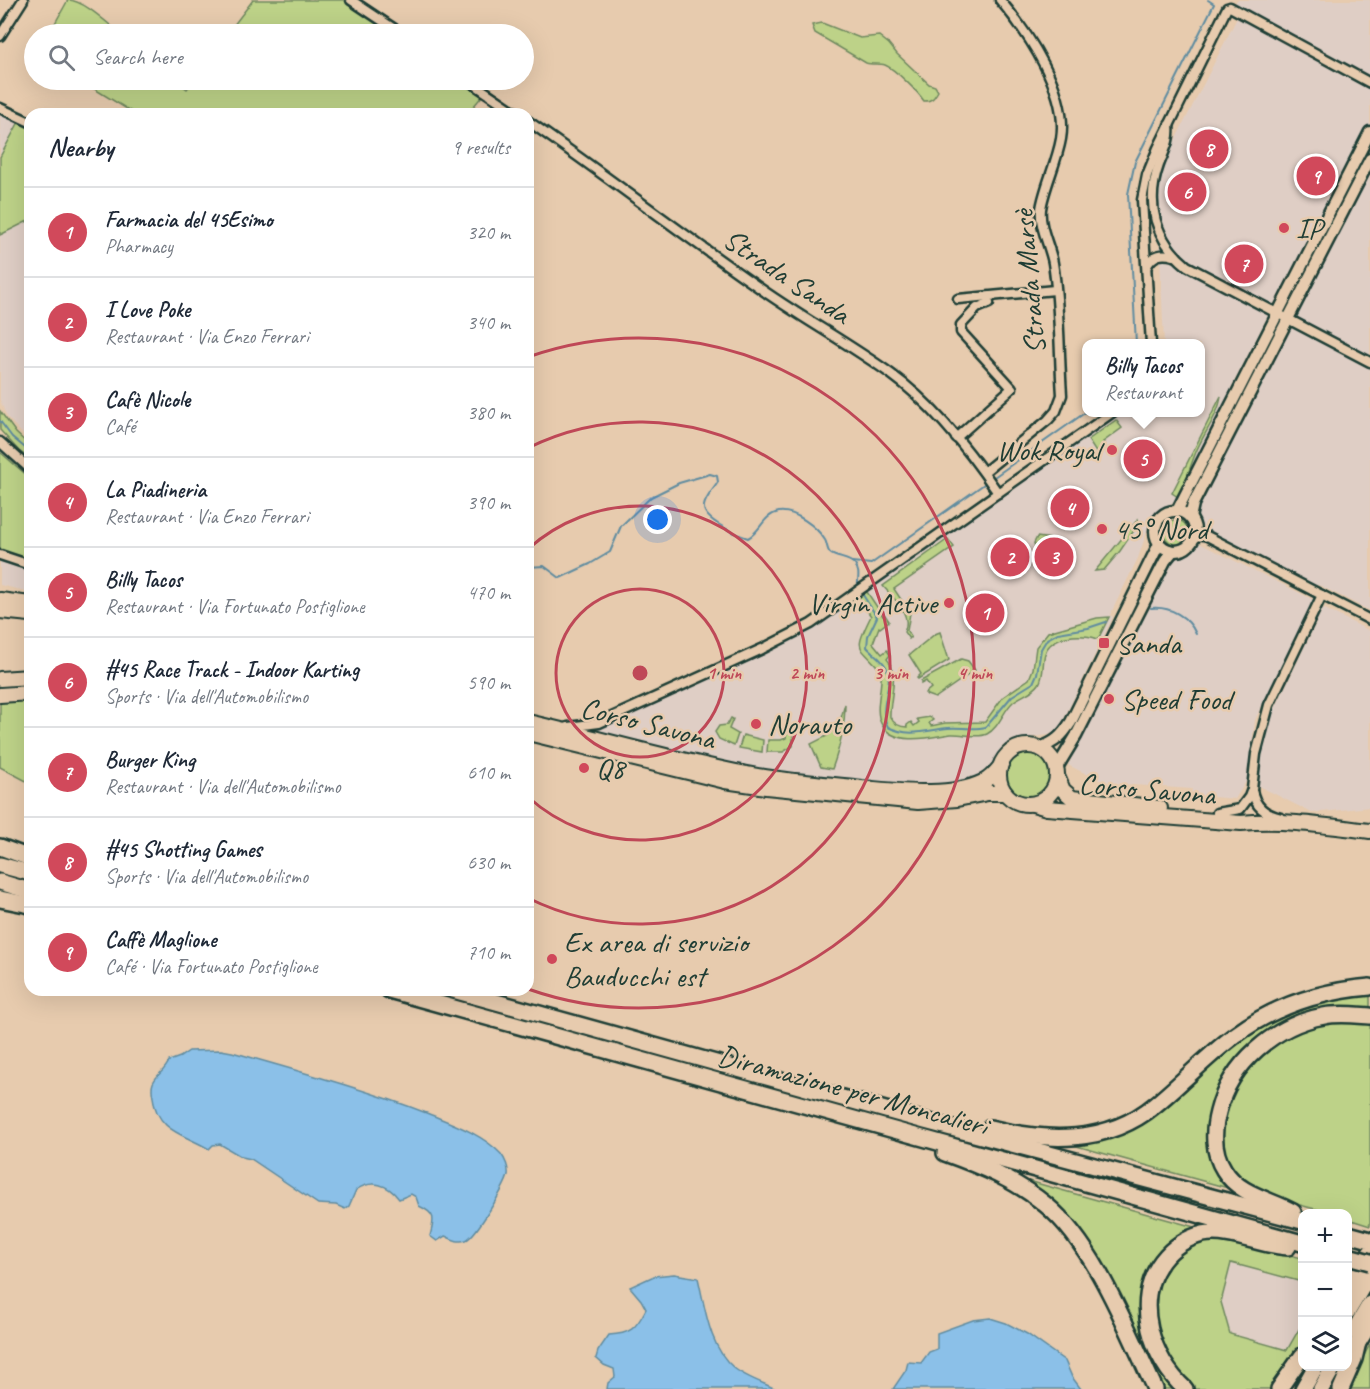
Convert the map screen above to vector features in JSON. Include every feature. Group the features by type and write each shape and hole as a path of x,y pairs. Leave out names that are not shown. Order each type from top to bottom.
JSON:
{"highway":[{"path":"0,848 24,856"},
{"path":"0,865 24,871"},
{"path":"0,882 24,889"},
{"path":"0,899 24,904"},
{"path":"925,1121 956,1121 1014,1133 1062,1139 1109,1131 1141,1116 1220,1046 1260,1019 1309,998 1370,987"},
{"name":"Diramazione per Moncalieri","path":"411,996 1298,1244"},
{"name":"Diramazione per Moncalieri","path":"475,996 925,1121 1298,1219"},
{"path":"1298,1217 1285,1207 1248,1192 1224,1170 1215,1143 1216,1118 1220,1104 1238,1069 1257,1049 1281,1032 1294,1025 1324,1016 1341,1014 1370,1016"},
{"path":"899,1131 930,1147 1007,1178 1047,1206 1063,1222 1093,1264 1155,1389"},
{"path":"1185,1389 1163,1363 1150,1328 1150,1284 1166,1255 1191,1238 1212,1233 1282,1247 1298,1245"},
{"path":"1352,1282 1370,1253"},
{"path":"1352,1257 1370,1262"},
{"path":"1352,1303 1370,1274"},
{"path":"1341,1389 1354,1359 1353,1342 1370,1304"},
{"path":"1353,1342 1370,1323"},
{"path":"1279,1389 1298,1362"},
{"path":"1297,1389 1304,1371"},
{"path":"1303,1389 1313,1371"},
{"path":"1321,1389 1331,1371"},
{"path":"1333,1389 1342,1371"}],"main road":[{"path":"0,600 24,603"},
{"path":"0,611 24,613"},
{"path":"0,679 24,677"},
{"path":"0,686 24,684"},
{"path":"0,686 24,687"},
{"path":"0,695 24,693"},
{"name":"Corso Savona","path":"534,723 728,771 800,782 892,791 919,792 958,789 983,782 1000,767 1008,753 1031,746 1047,753 1067,795 1080,800 1217,813 1245,817 1257,822"},
{"name":"Corso Savona","path":"534,734 725,781 766,788 918,802 1005,793 1019,803 1047,808 1241,823 1303,824 1370,831"},
{"path":"1000,767 999,776 1005,793"},
{"name":"Corso Savona","path":"1033,804 1042,801 1050,794 1055,786 1057,772"}],"street":[{"path":"0,36 23,0"},
{"path":"351,0 387,24"},
{"name":"Strada Marsè","path":"987,477 1048,420 1060,404 1062,395 1053,262 1043,227 1041,210 1058,156 1062,118 1040,54 1000,0"},
{"path":"1151,339 1142,200 1152,162 1227,4 1370,83"},
{"path":"483,90 509,108"},
{"path":"0,108 24,119"},
{"name":"Strada Sanda","path":"534,125 755,285 892,375 919,397 956,438 998,493"},
{"path":"1169,125 1170,137 1153,182 1152,202 1155,223 1174,256 1187,266 1370,362"},
{"path":"1057,772 1165,561 1173,551 1186,548 1191,544 1195,533 1190,518 1193,504 1370,132"},
{"path":"1177,511 1370,159"},
{"path":"1147,267 1151,259 1157,255 1174,256"},
{"path":"958,299 1055,290"},
{"path":"956,438 1012,388 961,332 961,325 977,308 989,303"},
{"path":"555,728 592,725 798,632 1106,417"},
{"path":"0,442 24,464"},
{"path":"1039,748 1062,736 1071,722 1159,544 1155,530 1157,521 1168,513 1177,511 1190,518"},
{"path":"1195,533 1207,536 1370,620"},
{"path":"1159,544 1173,551"},
{"path":"0,555 24,563"},
{"path":"1217,813 1240,809 1249,797 1256,754 1269,705 1322,595"},
{"path":"1252,789 1260,809 1268,814 1303,824"}],"shaded area":[{"path":"1237,0 1370,0 1370,611 1321,586 1312,584 1196,522 1198,507 1312,281 1291,271 1231,388 1234,390 1181,492 1176,500 1155,515 1149,525 1138,558 1110,615 1113,617 1060,727 1055,732 1012,740 1002,747 989,769 972,781 938,786 902,785 760,772 591,732 757,658 811,630 1112,417 1205,417 1205,339 1164,339 1157,189 1163,164 1238,16 1295,47 1234,6"},
{"path":"0,111 20,120 0,157"},
{"path":"24,223 24,435 7,417 0,400 0,235"},
{"path":"0,435 24,458 24,591 0,585"},
{"path":"1199,543 1314,600 1255,720 1247,780 1235,799 1191,795 1192,789 1105,783 1068,765 1169,562"},
{"path":"1323,608 1370,631 1370,807 1312,813 1257,785 1268,723"},
{"path":"1231,1262 1298,1281 1298,1331 1287,1350 1230,1334 1221,1303"}],"green space":[{"path":"68,0 88,8 109,24 55,24"},
{"path":"253,0 347,0 382,24 235,24"},
{"path":"822,23 860,38 879,36 929,84 935,86 937,93 931,100 924,101 906,81 889,67 883,64 866,63 815,33 812,25"},
{"path":"96,90 478,90 484,94 472,108 125,108"},
{"path":"20,120 24,122 24,223 0,235 0,157"},
{"path":"1221,396 1220,403 1199,445 1178,497 1172,493"},
{"path":"0,411 24,440 24,455 19,451 0,430"},
{"path":"1116,420 1122,428 1103,442 1106,448 1097,454 1088,440"},
{"path":"0,452 24,473 24,557 0,550"},
{"path":"1138,519 1139,523 1120,551 1104,570 1095,571"},
{"path":"1176,520 1184,524 1188,532 1184,540 1176,544 1168,540 1164,532 1168,524"},
{"path":"1037,537 1051,539 1056,544 1051,552 1036,550 1034,543"},
{"path":"948,539 954,547 894,589 910,613 907,631 911,637 909,639 904,632 906,619 904,613 883,586"},
{"path":"867,592 889,621 879,627 873,643 882,654 887,650 890,655 887,659 891,665 893,679 890,717 897,725 904,727 911,722 914,726 919,722 917,719 930,717 933,720 929,723 931,726 945,723 985,722 1003,697 1029,679 1036,647 1048,632 1097,618 1109,617 1098,639 1073,636 1060,639 1050,645 1045,653 1039,684 1034,690 1013,702 995,728 987,734 979,736 951,734 914,739 888,732 879,719 881,671 861,648 860,643 871,616 858,598"},
{"path":"940,632 949,660 918,679 921,674 909,655"},
{"path":"961,659 968,661 975,670 935,698 925,693 931,688 926,681 921,684 921,681"},
{"path":"0,700 24,700 24,780 0,767"},
{"path":"845,704 842,737 832,769 821,767 811,744 827,736 839,725"},
{"path":"731,718 733,719 729,729 738,734 734,746 719,739 715,732 719,726 727,725"},
{"path":"787,729 793,736 793,746 783,752 767,752 768,740 786,738"},
{"path":"743,735 763,740 762,752 739,748"},
{"path":"1028,754 1043,760 1049,775 1043,790 1028,796 1013,790 1007,775 1013,760"},
{"path":"1370,993 1370,1013 1285,1024 1214,1105 1228,1188 1073,1145 1103,1138 1252,1030 1306,1005"},
{"path":"1353,1021 1370,1024 1370,1226 1352,1220 1352,1209 1317,1209 1251,1187 1240,1179 1226,1161 1220,1141 1222,1120 1229,1099 1241,1079 1256,1061 1291,1035 1321,1025"},
{"path":"1025,1180 1198,1228 1168,1244 1156,1258 1143,1297 1177,1389 1161,1389 1111,1287 1024,1182"},
{"path":"1232,1240 1298,1257 1298,1281 1231,1263 1221,1302 1230,1334 1287,1350 1298,1331 1298,1355 1287,1373 1272,1389 1194,1389 1177,1372 1159,1340 1153,1302 1158,1276 1183,1248 1204,1241"},
{"path":"1370,1344 1370,1389 1347,1389"}],"water":[{"path":"221,1050 356,1088 457,1126 476,1135 501,1154 508,1169 506,1181 483,1220 471,1236 463,1241 445,1236 437,1241 430,1236 433,1218 429,1212 419,1206 416,1197 411,1194 399,1199 390,1190 379,1185 368,1185 356,1190 349,1206 345,1209 336,1205 318,1204 251,1159 242,1157 220,1144 213,1145 209,1149 173,1130 160,1118 152,1087 169,1061 189,1051"},
{"path":"674,1274 698,1278 713,1338 726,1359 743,1374 776,1389 607,1389 608,1383 615,1377 614,1369 604,1365 596,1358 598,1351 609,1335 632,1329 646,1309 630,1287 654,1276"},
{"path":"990,1318 1027,1334 1065,1361 1072,1377 1081,1389 893,1389 906,1370 908,1362 921,1363 929,1352 937,1349 937,1333 973,1320"}],"waterway":[{"path":"1136,339 1128,194 1135,162 1214,4 1208,0"},
{"path":"852,562 871,564 1082,415"},
{"path":"0,421 12,437 24,447"},
{"path":"534,567 544,566 560,578 590,564 610,552 621,526 651,497 679,483 710,474 717,476 718,482 704,506 705,511 714,521 748,538 769,516 779,512 792,514 811,525 821,535 830,553 855,565 858,573 858,587"},
{"path":"861,592 877,617 868,636 867,647 883,663 889,676 885,720 888,727 904,732 986,727 1012,696 1033,683 1037,674 1041,649 1047,639 1058,633 1088,628 1106,622"},
{"path":"1151,608 1165,609 1178,614 1189,622 1196,634"}],"place":[{"name":"#45 Shotting Games","path":"1209,149"},
{"name":"Caffè Maglione","path":"1316,176"},
{"name":"#45 Race Track - Indoor Karting","path":"1187,192"},
{"name":"IP","path":"1284,228"},
{"name":"Burger King","path":"1244,264"},
{"name":"Wok Royal","path":"1112,450"},
{"name":"Billy Tacos","path":"1143,459"},
{"name":"La Piadineria","path":"1070,508"},
{"name":"45° Nord","path":"1102,529"},
{"name":"I Love Poke","path":"1010,557"},
{"name":"Cafè Nicole","path":"1054,557"},
{"name":"Virgin Active","path":"949,603"},
{"name":"Farmacia del 45Esimo","path":"985,613"},
{"name":"Sanda","path":"1104,643"},
{"name":"Speed Food","path":"1109,699"},
{"name":"Norauto","path":"756,724"},
{"name":"Q8","path":"584,768"},
{"name":"Ex area di servizio Bauducchi est","path":"552,959"}]}
